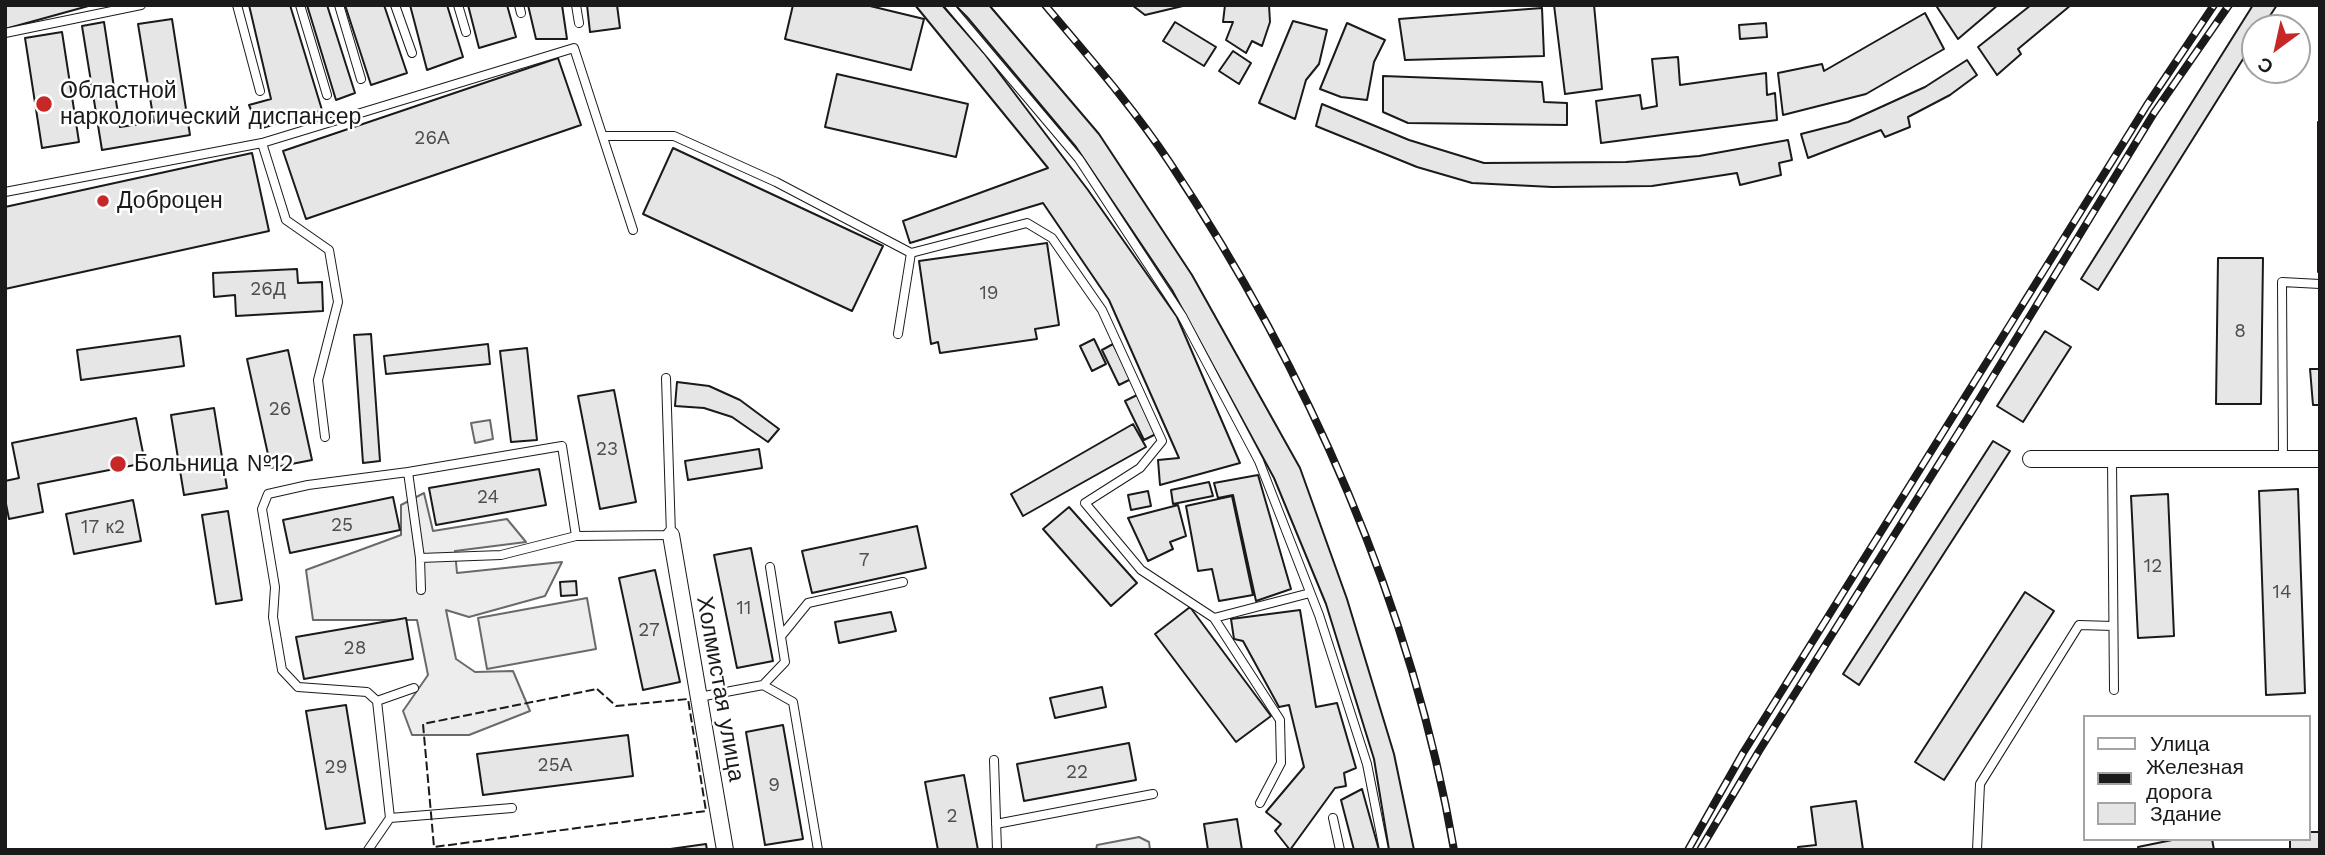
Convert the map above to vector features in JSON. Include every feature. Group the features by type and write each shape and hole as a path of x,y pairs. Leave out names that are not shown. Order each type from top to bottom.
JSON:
{"street":[{"path":"2031,459 2320,459"},
{"name":"Холмистая улица","path":"671,535 725,850"}],"lane":[{"path":"5,33 141,5"},
{"path":"237,5 260,91"},
{"path":"300,5 327,94"},
{"path":"339,5 361,79"},
{"path":"395,5 412,53"},
{"path":"458,5 466,32"},
{"path":"576,5 579,23"},
{"path":"949,5 1079,159 1182,316 1259,461 1310,593 1367,764 1384,850"},
{"path":"5,192 262,143 574,48 634,230"},
{"path":"603,136 674,136 776,182 911,253 1027,223 1052,237 1102,310 1163,440 1140,468 1086,503 1141,570 1214,618 1280,720 1281,763 1260,803"},
{"path":"262,143 286,220 329,250 338,302 318,380 325,437"},
{"path":"898,334 911,253"},
{"path":"2283,459 2282,282 2320,284"},
{"path":"420,558 501,555 576,536 671,535 666,378"},
{"path":"368,850 390,818 377,701 367,692 299,687 282,670 273,617 275,587 262,509 268,494 308,485 408,472 562,446 576,536"},
{"path":"2112,459 2114,691"},
{"path":"408,472 420,558 421,590"},
{"path":"699,697 763,685 785,662 770,567"},
{"path":"782,635 808,603 903,582"},
{"path":"1214,618 1310,593"},
{"path":"1977,850 1980,783 2079,625 2113,626"},
{"path":"763,685 793,702 818,850"},
{"path":"377,701 414,688"},
{"path":"995,760 997,850"},
{"path":"996,824 1153,794"},
{"path":"390,818 512,808"},
{"path":"1333,818 1339,850"}],"shaded area":[{"path":"490,420 493,439 475,443 471,423"},
{"path":"424,493 433,531 507,519 526,542 455,551 457,573 562,562 545,596 469,617 446,610 456,659 475,672 513,671 530,711 469,735 412,735 403,711 428,675 417,620 313,620 306,570 401,535 401,505"},
{"path":"587,598 596,649 487,669 478,618"},
{"path":"1139,837 1149,842 1150,850 1096,850 1097,845"}],"building":[{"path":"5,5 92,5 5,29"},
{"path":"249,5 290,5 322,110 259,129 249,105 271,99"},
{"path":"307,5 327,5 355,93 336,100"},
{"path":"345,5 384,5 407,73 371,85"},
{"path":"410,5 447,5 463,57 427,70"},
{"path":"468,5 507,5 516,37 479,48"},
{"path":"528,5 562,5 567,39 536,39"},
{"path":"587,5 617,5 620,28 590,32"},
{"path":"793,5 866,5 924,19 911,70 785,39"},
{"path":"915,5 942,5 984,53 1088,190 1177,317 1240,463 1160,485 1158,460 1179,458 1109,300 1043,203 910,243 903,221 1048,168"},
{"path":"955,5 989,5 1099,134 1192,275 1300,468 1347,599 1394,754 1414,850 1389,850 1374,759 1326,604 1274,478 1172,290 1076,147"},
{"path":"1132,5 1187,5 1145,15"},
{"path":"1225,5 1269,5 1270,22 1262,46 1252,41 1246,53 1226,40 1233,22 1223,22"},
{"path":"1554,5 1594,5 1602,89 1565,94"},
{"path":"1998,5 1958,39 1937,7"},
{"path":"2031,5 2071,5 2018,49 2021,54 1997,75 1978,47"},
{"path":"2253,5 2277,5 2271,14 2247,14"},
{"path":"1542,8 1544,56 1405,60 1399,19"},
{"path":"1925,13 1944,49 1866,94 1783,115 1778,73 1822,64 1824,71"},
{"path":"172,19 190,135 102,150 82,26 104,22 120,127 154,122 138,24"},
{"path":"1293,21 1327,30 1319,64 1306,80 1295,119 1259,103"},
{"path":"1175,22 1216,47 1204,66 1163,41"},
{"path":"1347,23 1385,40 1374,62 1367,100 1341,97 1320,89"},
{"path":"1766,23 1767,37 1740,39 1739,25"},
{"path":"2241,24 2241,62 2098,290 2081,279"},
{"path":"62,32 79,142 42,148 25,38"},
{"path":"1233,51 1251,63 1239,84 1219,71"},
{"path":"1678,57 1680,85 1766,73 1767,95 1775,93 1777,120 1601,143 1596,101 1640,95 1642,109 1657,106 1652,59"},
{"path":"558,58 581,125 306,219 283,151"},
{"path":"1967,60 1977,75 1950,95 1908,117 1910,127 1885,137 1881,130 1808,158 1801,134 1848,122 1925,87"},
{"path":"837,74 968,104 956,157 825,127"},
{"path":"1383,76 1542,82 1544,102 1567,103 1567,125 1408,123 1383,112"},
{"path":"1322,104 1409,140 1484,163 1626,162 1699,156 1788,140 1792,160 1779,163 1781,175 1740,185 1737,173 1652,186 1552,187 1472,183 1417,167 1316,126"},
{"path":"2320,122 2320,272 2318,272"},
{"path":"673,148 883,246 852,311 643,214"},
{"path":"252,153 269,231 5,289 5,207"},
{"path":"1047,243 1059,325 1035,329 1037,339 940,353 938,342 931,344 919,261"},
{"path":"2218,258 2263,258 2261,404 2216,404"},
{"path":"297,269 298,283 322,282 323,311 236,316 235,295 214,297 213,273"},
{"path":"2045,331 2071,347 2023,422 1997,406"},
{"path":"371,334 380,461 363,463 354,335"},
{"path":"180,336 184,366 81,380 77,350"},
{"path":"1094,339 1106,364 1092,371 1080,346"},
{"path":"488,344 490,364 386,374 384,356"},
{"path":"1113,344 1131,379 1119,385 1102,350"},
{"path":"527,348 537,440 511,442 500,351"},
{"path":"288,350 312,460 271,468 247,359"},
{"path":"2310,369 2320,369 2320,405 2313,405"},
{"path":"677,382 709,386 740,400 779,429 768,442 732,417 704,408 675,406"},
{"path":"614,390 636,502 600,509 578,396"},
{"path":"1137,395 1156,434 1144,440 1125,401"},
{"path":"214,408 227,488 184,495 171,415"},
{"path":"136,418 145,463 38,484 43,512 9,519 5,481 19,478 12,443"},
{"path":"1133,424 1146,447 1023,516 1011,494"},
{"path":"1993,441 2010,451 1859,685 1843,674"},
{"path":"759,449 762,468 688,480 685,461"},
{"path":"539,469 546,505 436,525 429,488"},
{"path":"1258,475 1291,589 1256,601 1233,495 1218,498 1214,483"},
{"path":"1209,482 1213,496 1173,504 1171,490"},
{"path":"2298,489 2305,693 2266,695 2259,491"},
{"path":"1148,491 1151,506 1131,510 1128,495"},
{"path":"2168,494 2174,636 2138,638 2131,496"},
{"path":"1232,496 1253,595 1219,601 1212,569 1198,571 1186,506"},
{"path":"393,497 400,530 290,553 283,520"},
{"path":"133,500 141,541 74,554 66,514"},
{"path":"1178,505 1186,536 1170,542 1173,549 1148,561 1128,518"},
{"path":"1069,507 1137,583 1111,606 1043,529"},
{"path":"228,511 242,600 216,604 202,515"},
{"path":"917,526 926,568 812,593 802,551"},
{"path":"751,548 773,661 737,668 714,555"},
{"path":"655,570 680,682 643,690 619,578"},
{"path":"576,581 577,595 561,596 560,582"},
{"path":"2025,592 2054,611 1944,780 1915,762"},
{"path":"1190,607 1271,716 1236,742 1155,634"},
{"path":"1300,610 1316,707 1337,703 1356,768 1344,773 1346,786 1335,788 1290,850 1275,831 1281,824 1266,812 1304,767 1289,705 1279,707 1243,641 1234,639 1231,619"},
{"path":"891,612 896,631 839,643 835,622"},
{"path":"406,618 413,659 304,679 296,637"},
{"path":"1102,687 1106,707 1055,718 1050,698"},
{"path":"346,705 365,823 326,829 306,711"},
{"path":"783,725 803,839 765,845 746,732"},
{"path":"628,735 633,776 483,795 477,754"},
{"path":"1129,743 1136,780 1024,801 1017,764"},
{"path":"964,775 978,850 938,850 925,782"},
{"path":"1362,789 1379,850 1354,850 1341,800"},
{"path":"1856,801 1863,850 1798,850 1798,847 1816,845 1811,807"},
{"path":"1237,819 1242,850 1208,850 1204,824"},
{"path":"2311,832 2320,832 2320,850 2290,850 2290,841 2311,841"},
{"path":"2167,841 2212,841 2214,850 2139,850 2138,847"},
{"path":"706,844 707,850 663,850"}],"railway":[{"path":"1045,5 1126,102 1170,163 1220,242 1309,406 1348,492 1382,579 1411,668 1435,759 1454,850"},
{"path":"1688,850 1743,753 2147,105 2214,5"},
{"path":"1700,850 2154,113 2229,5"}],"fence":[{"path":"597,689 616,706 688,699 706,811 434,847 423,724 597,689"}],"place":[{"name":"Областной наркологический диспансер","path":"44,104"},
{"name":"Доброцен","path":"103,201"},
{"name":"Больница №12","path":"118,464"}]}
